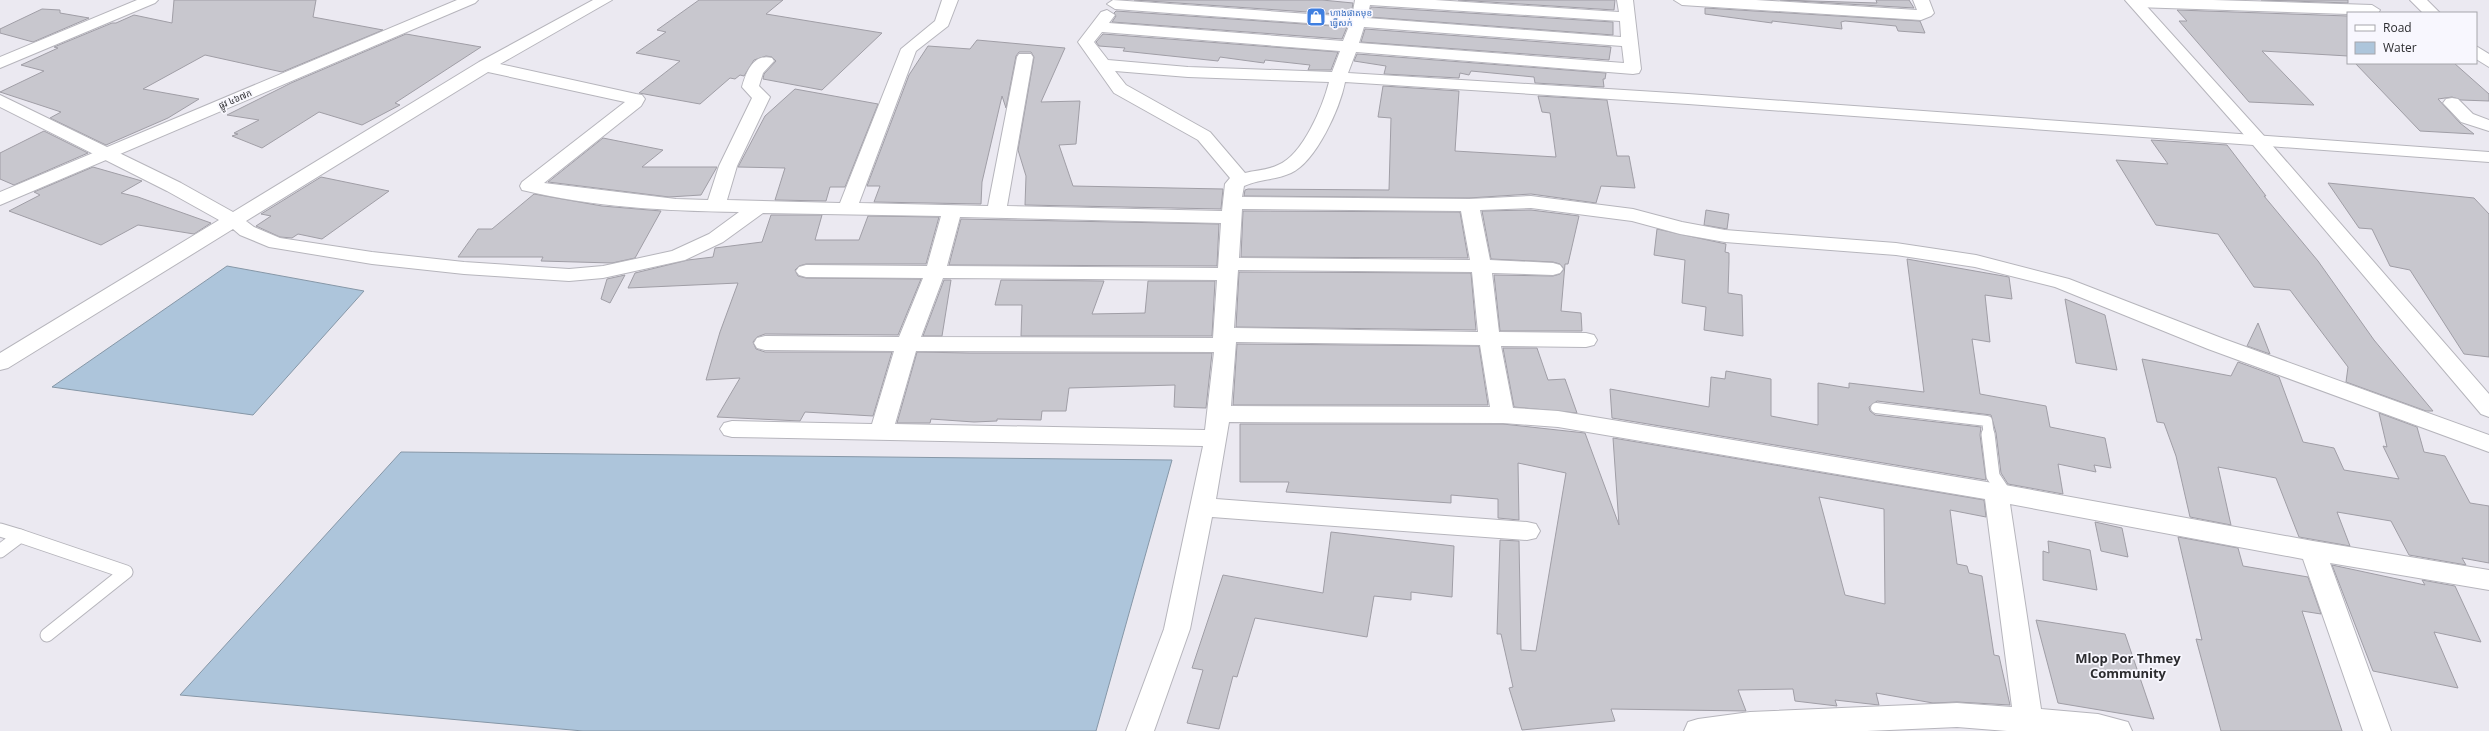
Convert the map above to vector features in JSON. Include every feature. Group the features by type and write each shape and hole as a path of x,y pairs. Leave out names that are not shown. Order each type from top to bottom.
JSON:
{"street":[{"path":"0,63 150,0"},
{"name":"ផ្លូវ ៤៦៧ក","path":"0,199 470,0"},
{"path":"0,363 485,66 604,0"},
{"path":"847,210 909,49 942,23 950,0"},
{"path":"1140,731 1177,629 1218,426 1234,184 1240,179 1259,177 1287,169 1309,146 1334,97 1338,77 1359,22 1364,0 1627,17"},
{"path":"1098,27 1349,48 1633,69 1625,0"},
{"path":"1682,0 1921,15 1926,13 1921,0"},
{"path":"2418,0 2431,12"},
{"path":"2134,1 2266,3 2372,10"},
{"path":"2134,1 2259,141 2489,409"},
{"path":"1240,179 1204,136 1120,89 1086,42 1098,27 1114,2 1630,42"},
{"path":"2477,52 2489,62"},
{"path":"997,211 1025,57"},
{"path":"716,206 728,166 761,97 750,87 755,71 766,61"},
{"path":"1103,64 1188,72 1338,77 1688,99 2259,141 2489,156"},
{"path":"485,66 636,99 636,102 529,186 591,196 716,206 847,210 1232,210 1539,203 1633,215 1680,228 1725,236 1896,249 1976,261 2062,283 2216,344 2489,444"},
{"path":"0,100 105,154 174,187 233,220 247,231 276,243 380,259 569,275 604,272 678,256 716,238 757,208"},
{"path":"2452,103 2467,118 2489,126"},
{"path":"1469,205 1481,266 1489,338 1504,415"},
{"path":"881,432 907,344 935,273 952,211"},
{"path":"806,271 935,273 1481,266 1553,270"},
{"path":"765,342 907,344 1489,338 1586,340"},
{"path":"732,429 881,432 1218,426 1504,415 1558,419 2001,494 2313,551 2489,580"},
{"path":"2001,494 2029,726"},
{"path":"1201,507 1527,531"},
{"path":"2313,551 2377,731"},
{"path":"1698,731 1750,724 1957,715 2029,726 2098,726 2118,731"}],"lane":[{"path":"1876,408 1987,421 1993,476 2001,494"},
{"path":"0,530 126,572 47,635"},
{"path":"0,551 20,536"}],"water":[{"path":"227,266 364,291 253,415 52,387"},
{"path":"401,452 1172,460 1096,731 583,731 180,695"}],"building":[{"path":"174,0 316,0 313,17 383,30 282,72 205,55 143,89 199,99 168,118 106,145 50,118 61,112 0,92 44,71 21,65 58,48 54,47 112,23 116,23 134,15 172,23"},
{"path":"699,0 783,0 766,14 882,33 822,90 763,79 764,74 776,61 772,57 766,56 754,60 744,76 740,75 735,79 730,78 700,104 639,93 680,61 636,53 666,32 657,30"},
{"path":"1134,0 1322,0 1353,3 1351,15"},
{"path":"1458,0 1615,0 1614,10"},
{"path":"1780,0 1877,3 1876,0 1909,0 1914,8"},
{"path":"2261,0 2348,0 2348,3"},
{"path":"1371,7 1613,22 1613,35 1369,17"},
{"path":"1705,8 1920,21 1925,33 1898,31 1896,26 1845,21 1841,22 1842,29 1772,21 1772,23 1705,14"},
{"path":"42,9 60,10 60,13 89,18 33,42 0,33 0,29"},
{"path":"2177,10 2347,16 2347,56 2262,51 2314,105 2249,102 2179,21 2187,21"},
{"path":"1116,11 1347,27 1342,39 1112,22 1116,16 1114,13"},
{"path":"1365,29 1611,47 1609,60 1361,42"},
{"path":"406,34 481,47 395,103 400,105 362,125 319,112 262,148 232,136 238,134 234,133 259,120 227,115 291,83"},
{"path":"1103,34 1338,52 1331,70 1308,70 1310,65 1265,60 1264,63 1220,57 1218,61 1123,51 1125,48 1099,46 1096,42"},
{"path":"977,40 1065,48 1041,102 1080,101 1076,144 1059,145 1073,186 1223,189 1221,209 1025,205 1026,176 1018,150 1034,57 1031,52 1019,52 1016,56 1006,108 1002,96 982,182 981,204 874,202 880,186 867,186 909,75 928,46 970,49"},
{"path":"1357,54 1606,73 1605,79 1603,79 1604,87 1535,83 1534,77 1471,71 1469,75 1460,73 1459,78 1384,74 1386,66 1354,61"},
{"path":"2356,64 2455,64 2489,94 2489,101 2461,100 2452,97 2438,99 2460,123 2474,134 2420,131"},
{"path":"1383,86 1459,91 1455,151 1556,157 1550,113 1542,112 1538,96 1607,100 1617,156 1629,156 1635,188 1601,186 1596,203 1531,194 1469,198 1244,196 1245,190 1248,189 1389,190 1391,118 1378,117"},
{"path":"795,89 878,104 845,187 830,187 826,201 775,200 785,168 738,167 765,116"},
{"path":"44,131 88,153 14,185 0,179 0,153"},
{"path":"603,138 663,150 642,167 717,167 701,195 669,197 548,182"},
{"path":"2151,140 2227,145 2266,196 2264,196 2318,261 2374,340 2433,411 2426,411 2346,382 2348,367 2290,290 2254,287 2218,234 2156,225 2116,160 2168,164"},
{"path":"93,167 142,181 121,193 138,197 211,223 194,234 138,225 101,245 9,211 40,195 34,192"},
{"path":"321,177 389,191 322,239 298,234 292,238 280,237 256,226 271,216 261,214"},
{"path":"2328,183 2474,198 2489,214 2489,357 2464,354 2410,270 2390,266 2372,229 2359,228"},
{"path":"534,194 602,206 661,211 635,258 612,263 541,261 543,257 458,257 478,229 492,229"},
{"path":"1531,210 1579,216 1568,264 1565,264 1561,311 1581,313 1582,331 1500,331 1494,275 1553,276 1560,274 1564,269 1560,264 1553,262 1491,259 1482,211"},
{"path":"1706,210 1729,214 1727,229 1704,225"},
{"path":"1243,211 1460,212 1468,258 1241,257"},
{"path":"771,215 822,215 815,240 859,240 868,216 939,217 926,264 806,264 799,266 795,270 798,276 806,278 921,279 898,335 765,334 757,337 753,342 756,349 765,352 892,352 873,416 805,412 800,421 717,417 740,378 706,380 720,332 738,283 628,288 635,273 688,260 713,257 715,248 762,242"},
{"path":"961,219 1219,224 1217,266 949,265"},
{"path":"1657,229 1726,244 1725,252 1729,253 1728,293 1742,295 1743,336 1704,330 1706,307 1682,303 1685,260 1654,255"},
{"path":"1907,259 2009,277 2012,299 1985,295 1990,342 1972,339 1980,394 2046,406 2050,427 2105,438 2111,468 2094,465 2096,472 2058,464 2063,494 2008,484 2001,473 1996,433 1991,415 1877,401 1869,407 1870,411 1875,415 1981,427 1980,435 1986,480 1612,418 1610,389 1709,407 1711,377 1725,379 1726,371 1771,379 1771,416 1818,425 1818,383 1849,388 1849,383 1924,392"},
{"path":"1239,272 1471,273 1476,330 1236,327"},
{"path":"625,275 610,303 601,299 607,279"},
{"path":"944,280 951,280 942,336 923,336"},
{"path":"1001,280 1104,281 1092,314 1145,313 1148,281 1215,281 1212,336 1021,336 1022,305 995,305"},
{"path":"2065,299 2105,315 2117,370 2076,363"},
{"path":"2258,323 2270,354 2247,346"},
{"path":"1237,344 1479,346 1488,405 1233,405"},
{"path":"1503,348 1537,348 1548,380 1565,379 1577,413 1514,407"},
{"path":"917,352 1212,353 1206,408 1174,407 1175,385 1069,388 1066,411 1042,411 1041,420 997,419 997,421 974,422 931,419 930,423 897,423"},
{"path":"2142,359 2231,376 2238,362 2279,377 2303,442 2334,448 2344,470 2399,479 2383,446 2387,447 2379,413 2417,427 2424,452 2445,456 2470,503 2489,506 2489,563 2462,558 2466,565 2409,555 2391,521 2337,512 2350,546 2299,537 2276,478 2218,467 2231,525 2190,517 2176,456 2164,423 2157,422"},
{"path":"1240,424 1503,424 1585,433 1619,525 1613,438 1984,500 1986,517 1950,510 1957,564 1967,566 1969,573 1982,576 1994,655 1999,656 2010,705 1957,702 1933,703 1876,693 1879,705 1835,700 1837,706 1795,701 1793,689 1738,690 1746,711 1611,709 1615,721 1522,730 1509,688 1513,687 1501,634 1497,634 1500,540 1519,541 1521,650 1536,651 1566,473 1518,463 1519,520 1498,518 1498,499 1451,495 1451,503 1286,492 1289,482 1240,482","holes":["1819,497 1884,509 1885,604 1845,595"]},
{"path":"2095,522 2122,528 2128,557 2101,551"},
{"path":"1331,532 1454,546 1452,597 1411,592 1411,600 1374,596 1367,637 1255,618 1237,677 1233,676 1219,729 1187,723 1203,670 1192,668 1223,575 1323,593"},
{"path":"2178,537 2238,548 2243,566 2308,577 2321,614 2302,611 2342,731 2221,731 2196,639 2202,640"},
{"path":"2048,541 2090,550 2097,590 2043,580 2043,551 2049,553"},
{"path":"2332,565 2425,585 2422,580 2455,586 2481,642 2434,632 2458,688 2373,671"},
{"path":"2036,620 2125,634 2154,719 2058,703"}],"place":[{"name":"ហាងផាតមុខ ធ្វើសក់","path":"1316,17"}],"district":[{"name":"Mlop Por Thmey Community","path":"2128,666"}]}
